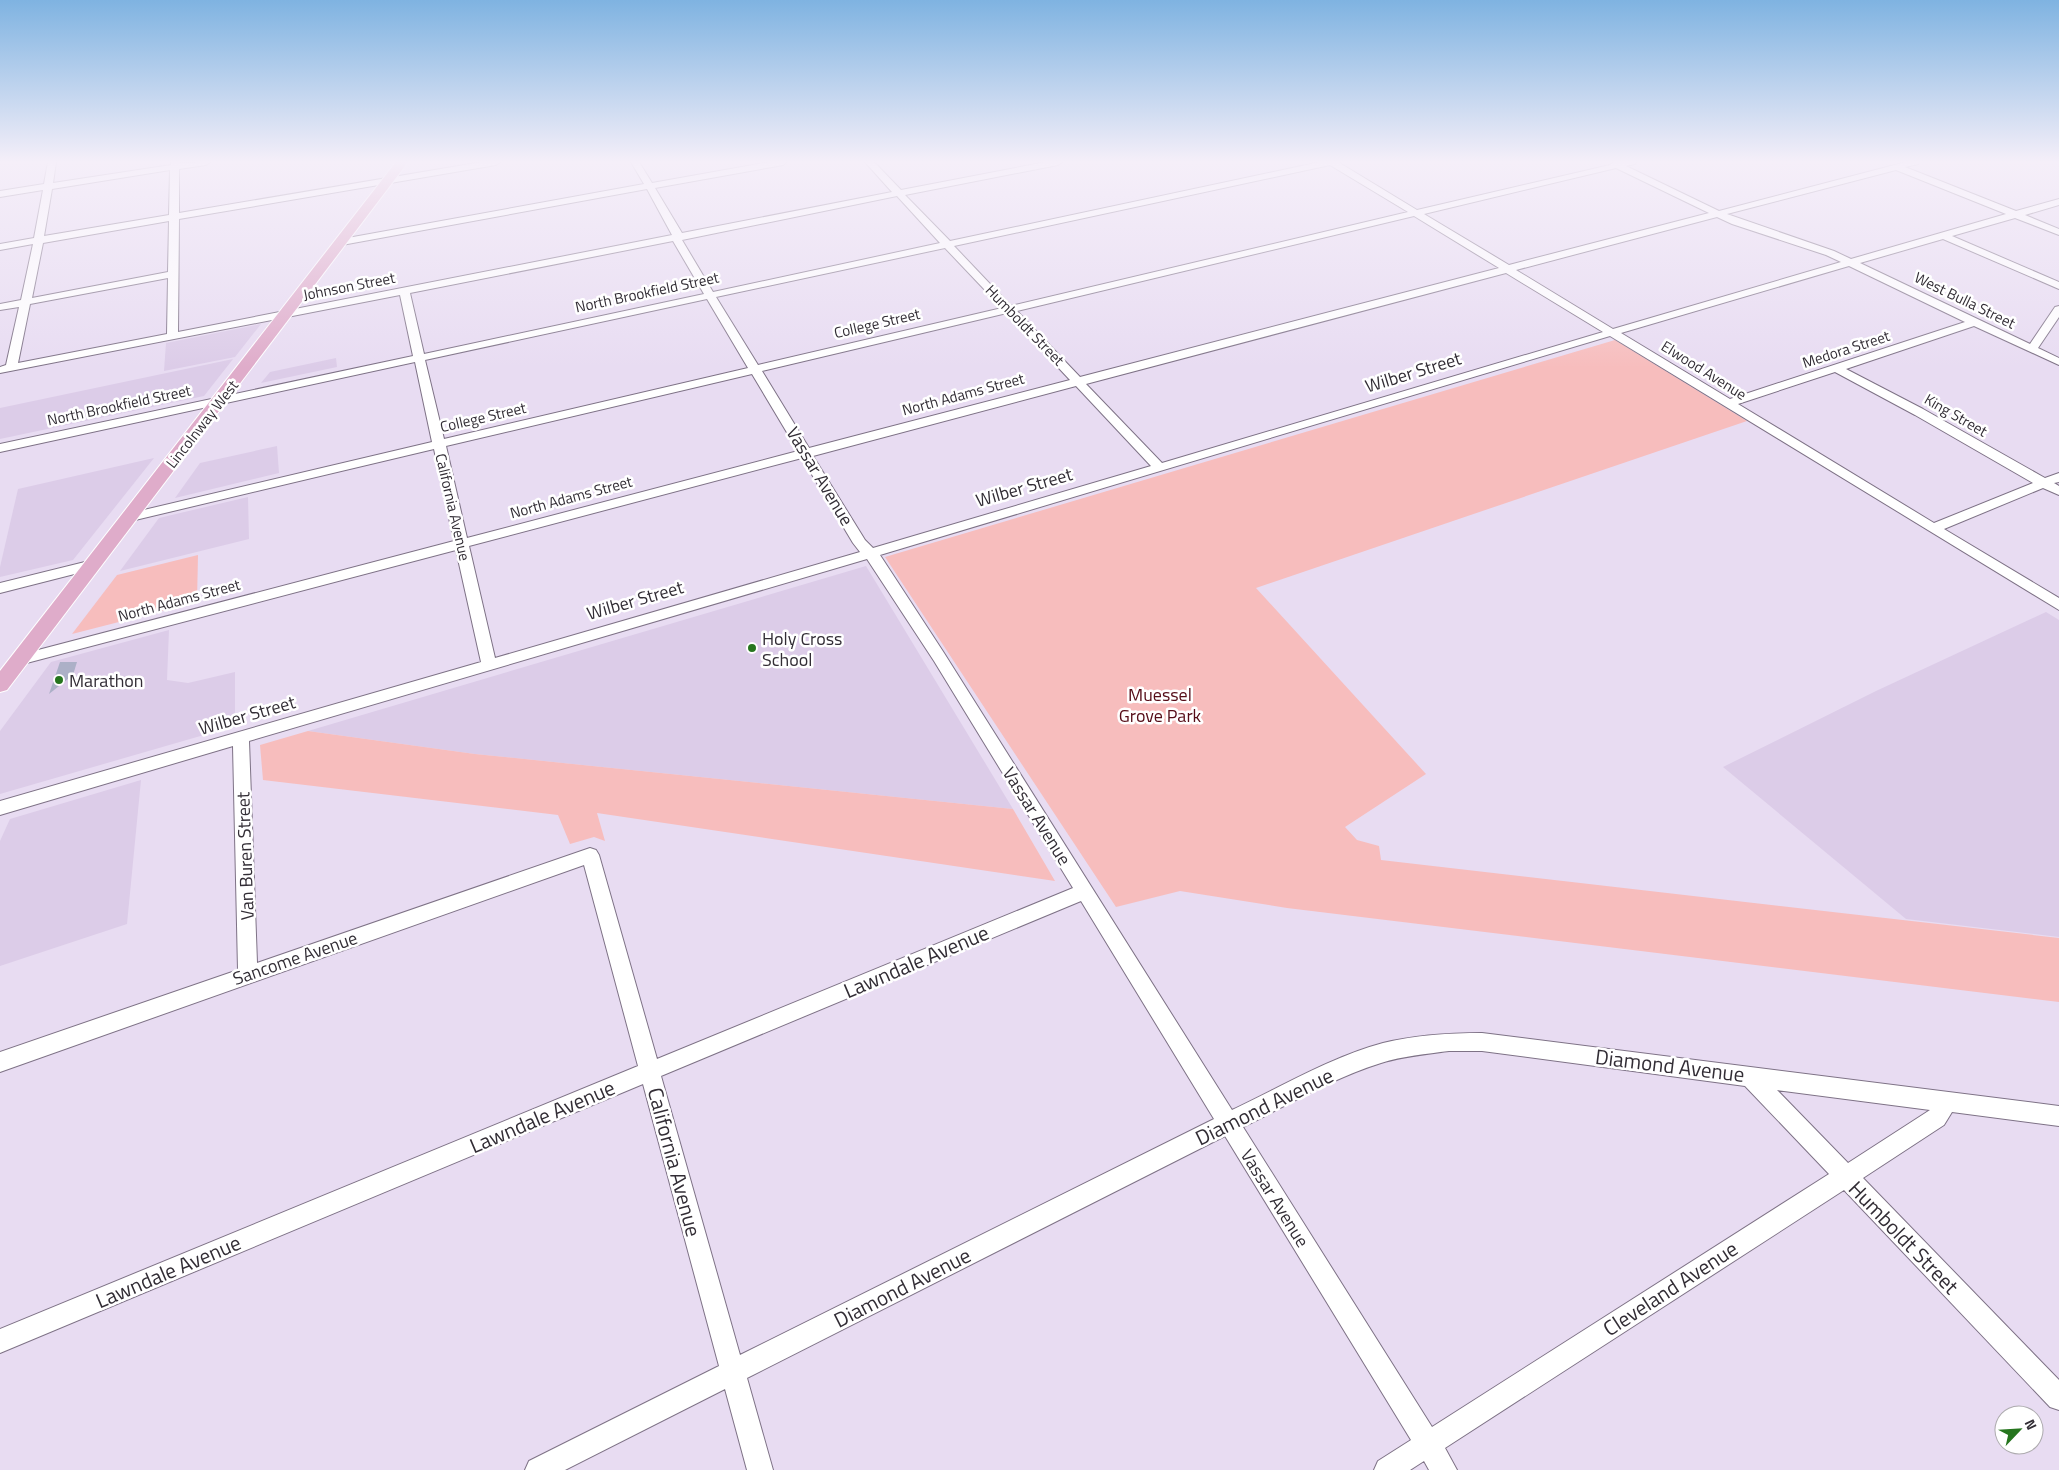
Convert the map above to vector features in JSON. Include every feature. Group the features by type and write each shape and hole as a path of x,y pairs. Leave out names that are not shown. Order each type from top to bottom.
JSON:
{"main road":[{"name":"Lincolnway West","path":"0,685 351,231"}],"street":[{"path":"6,369 25,302 40,231"},
{"path":"0,247 96,231"},
{"path":"172,336 174,231"},
{"path":"342,242 404,231"},
{"name":"Vassar Avenue","path":"676,231 677,237 710,295 860,543 877,561 905,603 1444,1470"},
{"name":"Johnson Street","path":"6,369 709,231"},
{"name":"Humboldt Street","path":"934,231 1160,468"},
{"name":"North Brookfield Street","path":"0,448 1010,231"},
{"name":"College Street","path":"130,516 1337,231"},
{"name":"Elwood Avenue","path":"1445,231 2059,605"},
{"name":"North Adams Street","path":"19,660 461,542 1651,231"},
{"name":"West Bulla Street","path":"1760,231 1822,250 1852,263 2059,362"},
{"name":"Wilber Street","path":"0,808 1962,231"},
{"path":"1944,236 2059,286"},
{"path":"0,307 174,274"},
{"name":"California Avenue","path":"404,290 489,664"},
{"path":"2032,349 2059,309"},
{"name":"Medora Street","path":"1727,404 1975,322"},
{"name":"King Street","path":"1836,368 1919,412 2059,492"},
{"path":"1933,528 2059,477"},
{"path":"0,588 92,565"},
{"name":"Van Buren Street","path":"241,738 248,974"},
{"name":"California Avenue","path":"590,855 760,1470"},
{"name":"Sancome Avenue","path":"0,1062 590,855"},
{"name":"Lawndale Avenue","path":"0,1341 1084,891"},
{"name":"Diamond Avenue","path":"538,1470 1229,1123 1344,1068 1382,1054 1414,1046 1449,1042 1501,1043 2059,1116"},
{"name":"Humboldt Street","path":"1749,1075 2059,1398"},
{"name":"Cleveland Avenue","path":"1387,1470 1937,1118 1946,1102"}],"shaded area":[{"path":"261,324 235,357 164,371 166,343"},
{"path":"336,358 337,367 261,383 270,372"},
{"path":"233,359 204,396 0,439 0,408"},
{"path":"277,446 279,473 175,498 200,463"},
{"path":"154,458 73,560 0,577 0,567 18,489"},
{"path":"248,497 249,539 120,571 159,518"},
{"name":"Holy Cross School","path":"866,566 1013,809 475,754 308,731"},
{"path":"2046,612 2059,620 2059,937 1906,919 1723,767 1876,691"},
{"path":"169,630 167,680 188,683 235,672 235,726 0,794 0,731 51,662"},
{"path":"141,780 127,924 0,966 0,841 10,819"}],"green space":[{"name":"Muessel Grove Park","path":"1615,340 1747,421 1256,588 1426,774 1345,827 1357,840 1379,846 1381,860 2059,938 2059,1002 1287,908 1180,891 1116,907 885,557"},
{"path":"198,555 197,602 72,634 117,575"},
{"path":"308,731 475,754 1013,809 1055,881 597,813 605,841 594,837 570,844 558,815 263,780 260,745"}],"building":[{"name":"Marathon","path":"60,662 77,662 73,675 49,694"}],"place":[{"name":"Holy Cross School","path":"752,648"},
{"name":"Marathon","path":"59,680"}]}
